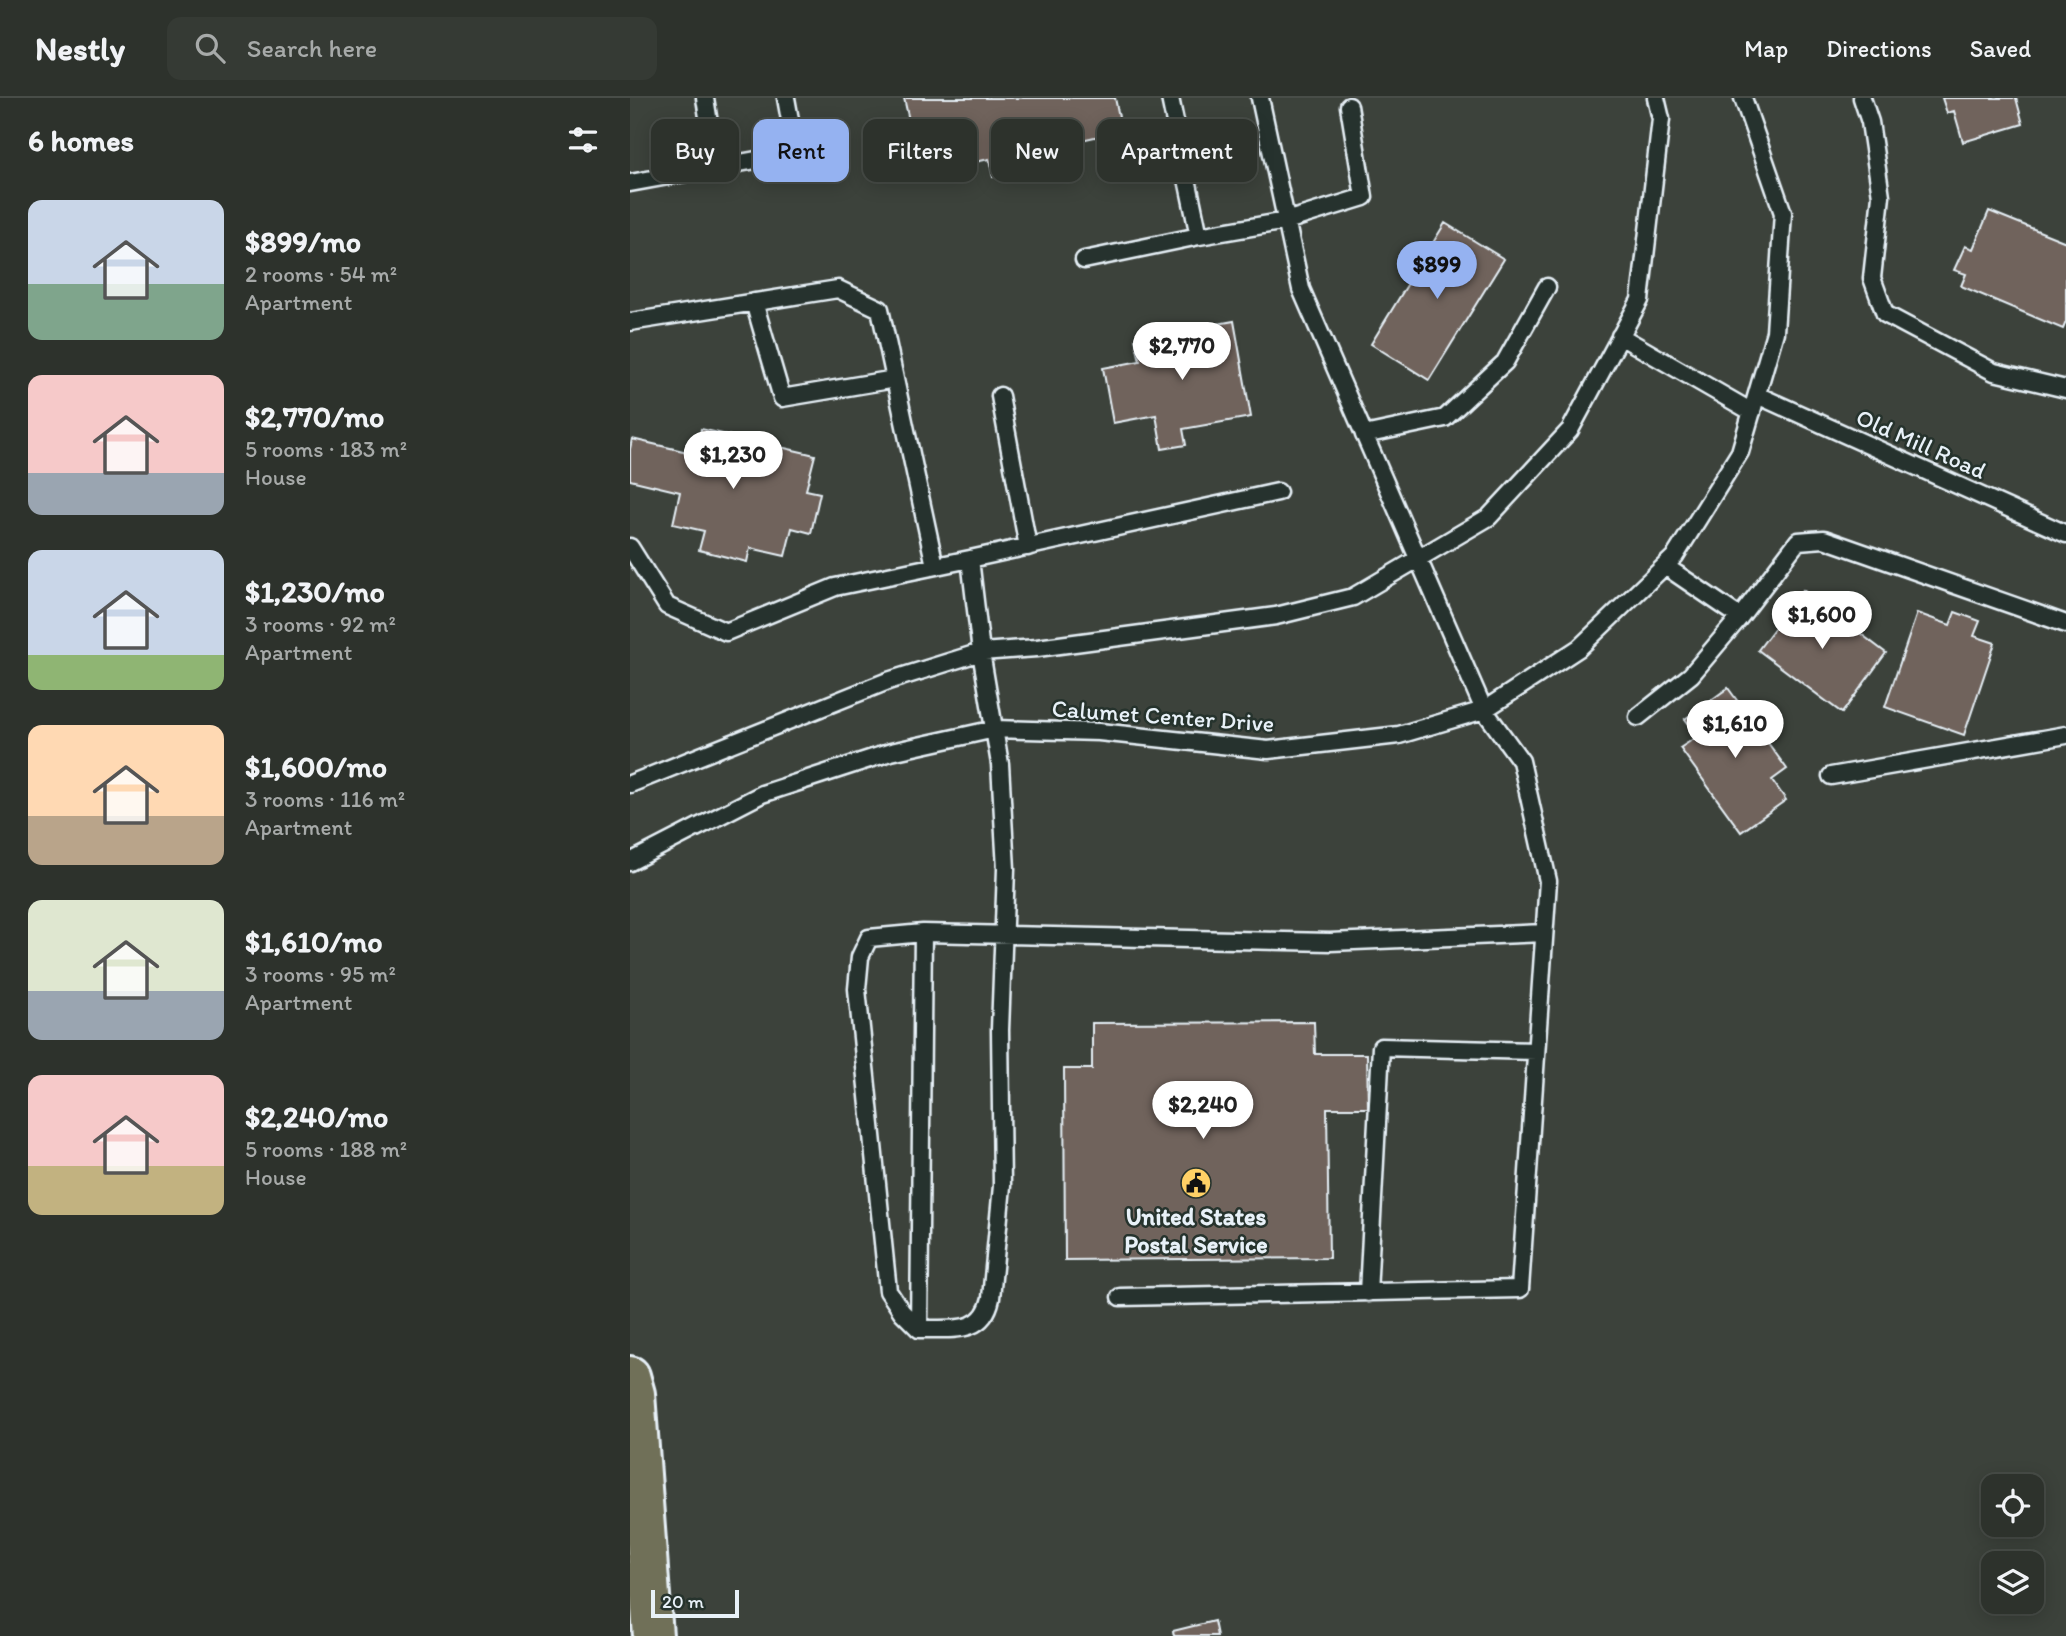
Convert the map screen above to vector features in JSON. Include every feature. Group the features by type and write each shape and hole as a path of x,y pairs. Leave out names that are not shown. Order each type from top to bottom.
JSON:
{"highway":[{"path":"630,1376 635,1394 653,1636"}],"lane":[{"path":"705,98 708,119"},
{"path":"739,163 782,153 792,131 786,98"},
{"path":"1170,98 1199,236"},
{"path":"1120,1297 1520,1289 1548,881 1521,761 1483,710 1301,289 1261,98"},
{"path":"630,784 888,681 981,652 1037,648 1276,616 1353,597 1489,517 1570,430 1640,300 1661,118 1656,98"},
{"name":"Calumet Center Drive","path":"630,862 762,794 891,752 995,729 1099,732 1268,750 1399,735 1483,710 1580,648 1675,556 1740,452 1752,412 1775,332 1783,213 1743,98"},
{"path":"1863,98 1870,122 1881,196 1872,278 1885,314 1994,372 2066,389"},
{"path":"1084,260 1286,221 1364,197 1349,106"},
{"path":"630,183 651,179"},
{"path":"1364,435 1445,418 1505,362 1547,287"},
{"path":"630,322 838,289 880,309 935,566"},
{"path":"754,302 782,398 895,379"},
{"path":"1620,337 1752,412"},
{"name":"Old Mill Road","path":"1757,395 2066,534"},
{"path":"1000,396 1028,547"},
{"path":"630,547 667,606 726,632 835,587 1278,492"},
{"path":"1638,717 1691,675 1798,541 1824,539 2066,624"},
{"path":"970,559 981,652 1000,764 1006,870 1004,934 1000,1030 1002,1186 988,1312 979,1322 966,1328 919,1329 901,1312 888,1290 857,989 860,957 869,937 923,933 1004,934 1330,942 1544,933"},
{"path":"1665,566 1740,617"},
{"path":"1831,776 2066,735"},
{"path":"919,1329 923,933"},
{"path":"1368,1293 1381,1047 1536,1051"}],"building":[{"path":"904,98 1115,98 1119,119 1097,119 1097,137 1083,140 1083,119 991,119 991,168 989,159 977,162 977,119 909,119"},
{"path":"1942,98 2016,98 2023,124 1963,142 1954,111 1947,113"},
{"path":"1989,211 2066,242 2066,322 2063,329 1961,286 1966,274 1954,270 1965,246 1973,249"},
{"path":"1445,223 1504,259 1429,380 1371,344"},
{"path":"1234,321 1251,417 1183,429 1186,445 1162,449 1156,415 1113,423 1103,368 1140,361 1135,339"},
{"path":"701,429 815,455 806,490 820,493 811,533 792,528 785,556 750,548 747,562 699,550 704,531 673,524 680,492 630,480 632,439 696,454"},
{"path":"1803,590 1886,653 1842,713 1758,650"},
{"path":"1955,612 1980,621 1974,636 1995,643 1964,735 1885,707 1917,613 1950,625"},
{"path":"1728,688 1787,769 1772,780 1786,800 1741,832 1680,748 1698,736 1685,719"},
{"name":"United States Postal Service","path":"1314,1022 1315,1054 1367,1054 1368,1108 1327,1108 1329,1258 1065,1260 1064,1069 1092,1069 1092,1023"},
{"path":"1214,1621 1217,1636 1174,1636 1173,1631"}],"place":[{"name":"United States Postal Service","path":"1196,1183"}]}
